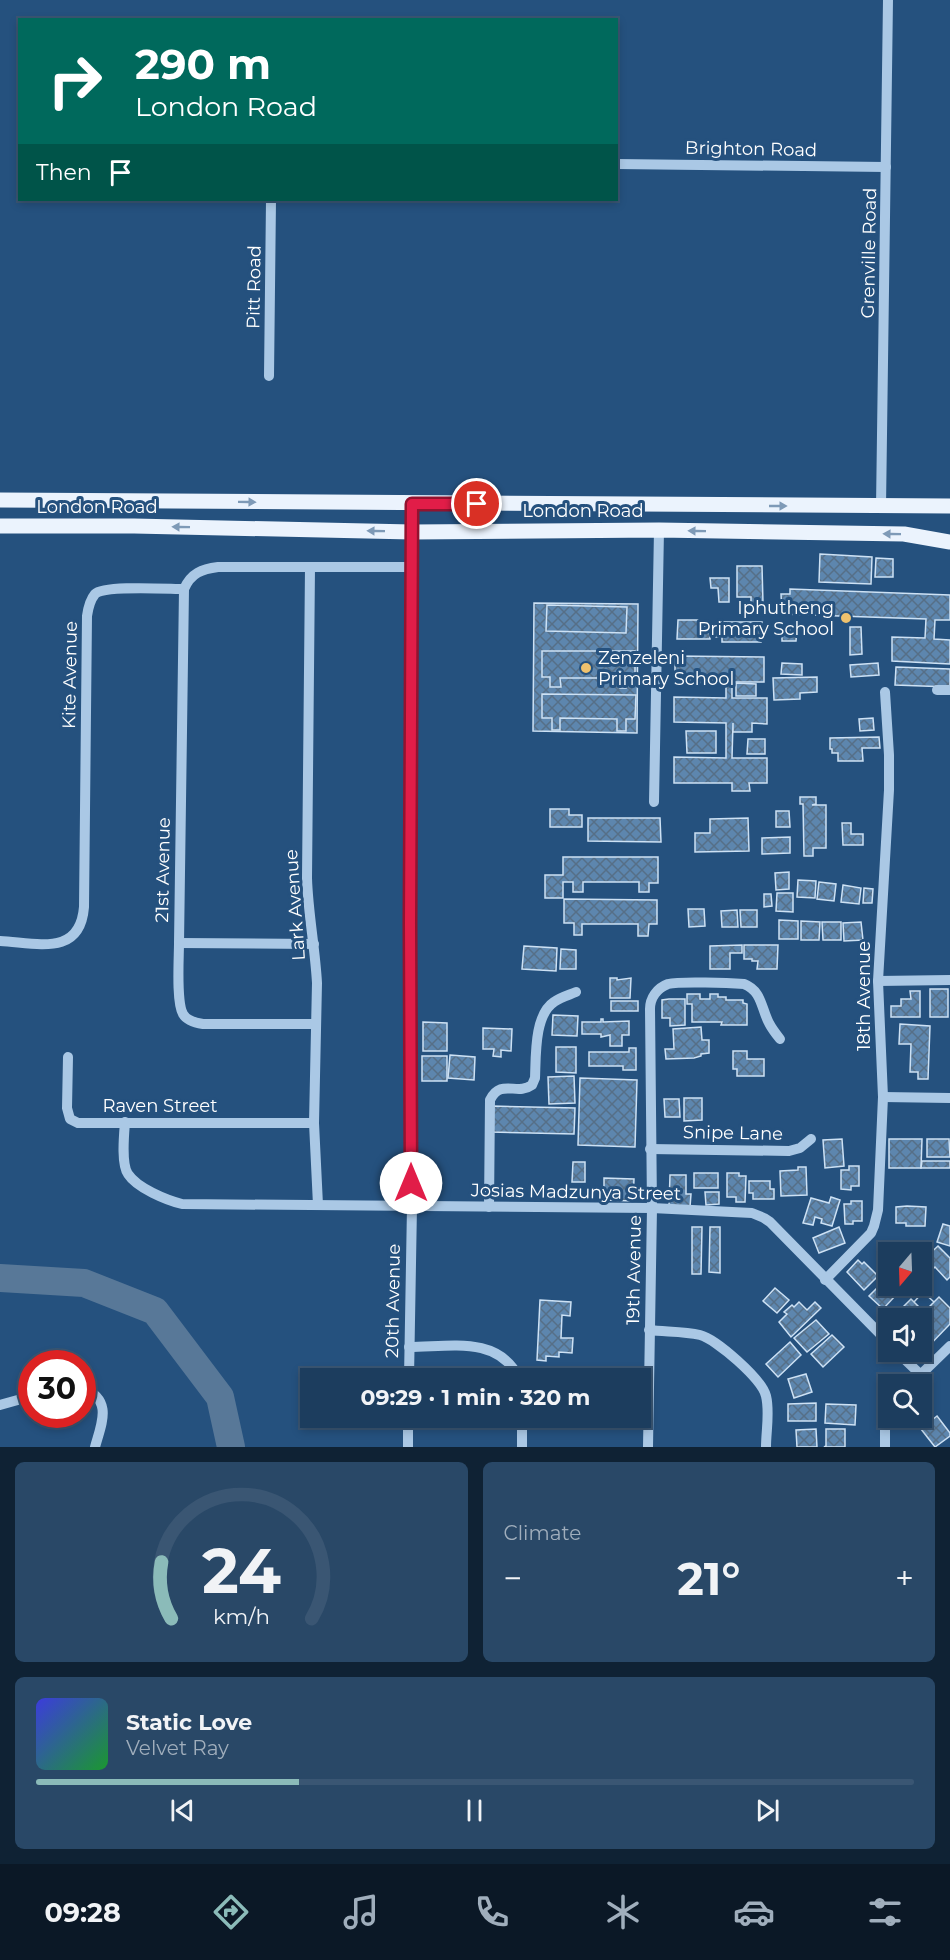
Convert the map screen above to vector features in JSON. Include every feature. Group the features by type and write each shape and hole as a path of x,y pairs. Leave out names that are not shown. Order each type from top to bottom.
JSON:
{"main road":[{"name":"London Road","path":"0,500 950,506"},
{"name":"London Road","path":"0,526 134,526 412,532 659,530 904,534 950,542"}],"street":[{"name":"Grenville Road","path":"882,507 888,0"},
{"name":"Brighton Road","path":"618,164 886,167"},
{"name":"Pitt Road","path":"269,376 271,201"},
{"name":"20th Avenue","path":"409,1368 412,504"},
{"path":"654,802 659,530"},
{"path":"184,589 192,576 212,568 228,566 413,567"},
{"name":"Lark Avenue","path":"310,567 307,878 316,983 314,1123 318,1205"},
{"name":"Kite Avenue","path":"0,941 60,943 77,933 81,922 84,907 87,616 92,599 100,591 108,589 184,589"},
{"name":"21st Avenue","path":"184,589 179,943 179,997 182,1012 192,1021 203,1024 316,1024"},
{"path":"937,690 950,690"},
{"name":"18th Avenue","path":"825,1280 866,1239 874,1226 878,1210 883,1097 878,981 888,790 885,692"},
{"path":"179,943 314,944"},
{"path":"878,981 950,980"},
{"name":"19th Avenue","path":"648,1447 651,1000 660,989 673,983 748,985 760,999 768,1022 780,1039"},
{"path":"489,1207 490,1100 500,1089 524,1089 532,1085 535,1078 539,1027 544,1014 554,1001 576,992"},
{"name":"Raven Street","path":"68,1058 67,1108 73,1122 84,1124 125,1122 314,1123"},
{"path":"883,1097 950,1098"},
{"name":"Josias Madzunya Street","path":"125,1122 124,1160 127,1173 147,1189 182,1204 651,1208 746,1212 759,1215 770,1222 878,1332"},
{"name":"Snipe Lane","path":"650,1149 789,1151 800,1148 811,1139"},
{"path":"649,1330 692,1334 707,1338 751,1373 766,1396 766,1447"},
{"path":"409,1347 475,1346 491,1350 512,1368"},
{"path":"922,1374 950,1346"},
{"path":"907,1362 920,1374"},
{"path":"95,1447 104,1416 104,1410 96,1396"},
{"path":"0,1405 18,1400"},
{"path":"408,1428 408,1447"},
{"path":"522,1428 522,1447"},
{"path":"885,1428 885,1447"}],"building":[{"path":"820,554 872,557 871,584 819,582"},
{"path":"876,558 893,559 893,577 875,577"},
{"path":"737,566 762,566 763,603 751,603 751,597 737,597"},
{"path":"710,578 729,578 729,602 719,602 718,588 711,588"},
{"path":"790,589 950,595 950,620 935,620 934,639 950,640 950,664 892,661 892,637 925,638 926,619 782,614 781,594 790,594"},
{"name":"Zenzeleni Primary School","path":"534,603 638,604 637,733 533,731"},
{"path":"547,605 627,607 626,633 546,631"},
{"path":"678,620 698,620 698,627 709,627 710,639 677,639"},
{"path":"722,622 762,622 761,642 722,642 722,637 716,637 716,625 722,625"},
{"path":"850,627 861,627 862,654 850,655"},
{"path":"782,628 797,628 796,641 782,641"},
{"path":"542,651 635,651 635,679 626,679 626,688 620,688 620,678 560,678 561,687 550,687 550,677 542,677"},
{"path":"675,656 764,657 764,682 732,682 732,698 767,698 767,724 752,723 752,732 733,732 733,723 732,758 767,758 767,783 749,783 750,791 732,791 732,783 674,783 674,757 726,758 726,723 674,722 674,697 726,698 726,683 675,682"},
{"path":"782,663 802,664 802,675 781,674"},
{"path":"878,663 879,675 851,677 850,665"},
{"path":"896,667 950,669 950,687 895,685"},
{"path":"817,677 817,692 800,693 800,699 774,700 773,678"},
{"path":"736,683 756,684 756,696 736,696"},
{"path":"542,694 636,695 635,719 626,719 626,731 617,731 617,719 560,718 560,730 552,730 552,718 542,718"},
{"path":"873,718 874,730 860,731 859,719"},
{"path":"686,731 716,731 716,753 687,753"},
{"path":"879,737 880,748 862,748 863,761 838,761 838,753 832,753 830,749 830,738"},
{"path":"748,739 765,739 765,754 747,754"},
{"path":"800,797 816,797 816,804 812,805 826,805 826,848 813,848 813,856 804,856 803,804 800,804"},
{"path":"550,809 569,809 569,815 582,815 582,827 550,827"},
{"path":"776,811 789,811 790,827 776,827"},
{"path":"588,818 660,818 661,842 588,841"},
{"path":"748,818 749,851 695,852 695,833 710,833 710,819"},
{"path":"842,823 851,823 851,834 863,834 863,845 843,845"},
{"path":"790,837 790,853 762,854 762,838"},
{"path":"563,857 658,857 658,883 649,883 649,892 639,892 639,882 583,882 583,892 573,892 573,882 563,882 563,898 545,898 545,875 563,875"},
{"path":"789,872 789,889 776,890 775,873"},
{"path":"798,880 816,881 815,898 797,897"},
{"path":"819,882 836,884 834,901 817,899"},
{"path":"843,885 861,888 859,904 841,902"},
{"path":"864,888 873,889 872,903 863,903"},
{"path":"777,893 793,893 793,912 776,911"},
{"path":"764,894 771,894 772,906 764,907"},
{"path":"564,899 657,900 657,924 649,924 648,936 638,936 638,924 582,924 582,935 574,935 574,923 564,923"},
{"path":"688,909 704,909 705,926 689,927"},
{"path":"737,910 738,927 722,927 721,911"},
{"path":"740,910 757,910 757,927 741,927"},
{"path":"779,920 798,921 798,939 779,939"},
{"path":"801,921 820,922 819,940 801,940"},
{"path":"822,922 841,922 841,940 823,940"},
{"path":"861,922 863,940 844,941 843,923"},
{"path":"742,945 742,953 730,953 730,969 710,969 710,946"},
{"path":"744,945 778,945 777,969 757,969 758,961 744,959"},
{"path":"524,946 557,948 556,971 522,969"},
{"path":"561,949 576,950 576,969 560,969"},
{"path":"610,978 617,978 617,980 631,978 630,998 610,998"},
{"path":"930,989 948,989 948,1017 930,1017"},
{"path":"910,991 920,991 920,1017 891,1017 891,1006 901,1006 901,999 911,999"},
{"path":"687,994 700,994 700,999 710,999 710,994 718,994 718,997 726,997 726,1000 743,1000 743,1003 747,1004 747,1025 692,1022 692,1004 687,1004"},
{"path":"685,999 685,1025 670,1026 670,1018 662,1018 662,1000"},
{"path":"611,1001 638,1001 638,1011 611,1011"},
{"path":"553,1015 578,1016 577,1036 552,1035"},
{"path":"601,1019 603,1022 629,1021 629,1035 622,1035 622,1046 610,1046 610,1035 601,1037 601,1034 582,1034 582,1022 601,1022"},
{"path":"423,1022 447,1023 447,1051 423,1051"},
{"path":"900,1024 930,1026 928,1079 918,1079 918,1072 910,1072 911,1044 899,1044"},
{"path":"701,1027 702,1040 709,1040 709,1053 694,1058 666,1059 665,1049 674,1049 673,1029"},
{"path":"483,1028 512,1029 511,1051 501,1050 501,1057 493,1056 494,1049 483,1049"},
{"path":"556,1047 576,1047 576,1073 556,1072"},
{"path":"629,1048 636,1048 636,1070 623,1070 623,1066 589,1066 589,1052 629,1052"},
{"path":"733,1051 747,1051 747,1059 764,1059 764,1076 737,1076 737,1069 733,1069"},
{"path":"450,1055 475,1057 474,1080 448,1078"},
{"path":"422,1056 447,1056 447,1081 422,1081"},
{"path":"574,1076 575,1103 549,1104 548,1077"},
{"path":"580,1078 637,1080 635,1147 578,1145"},
{"path":"684,1098 702,1098 702,1120 684,1121"},
{"path":"664,1099 679,1099 680,1117 665,1117"},
{"path":"492,1106 575,1108 574,1134 491,1132"},
{"path":"842,1139 844,1166 825,1168 823,1140"},
{"path":"889,1139 922,1139 921,1168 889,1168"},
{"path":"927,1139 949,1139 950,1157 927,1157"},
{"path":"922,1161 950,1161 950,1168 921,1168"},
{"path":"573,1162 585,1162 585,1182 572,1182"},
{"path":"849,1166 859,1166 859,1186 851,1186 851,1190 841,1189 841,1170 849,1170"},
{"path":"798,1167 806,1167 807,1195 781,1196 780,1171 798,1170"},
{"path":"694,1173 718,1173 718,1188 694,1188"},
{"path":"727,1173 739,1173 739,1176 746,1176 745,1202 736,1202 736,1197 727,1197"},
{"path":"670,1175 686,1175 686,1194 691,1194 690,1207 669,1206"},
{"path":"604,1178 634,1179 633,1201 604,1200"},
{"path":"749,1181 770,1181 770,1189 774,1189 774,1199 753,1199 753,1193 749,1193"},
{"path":"705,1192 719,1192 719,1204 706,1205"},
{"path":"831,1197 840,1200 832,1226 821,1223 822,1219 815,1217 813,1225 803,1223 811,1198 829,1203"},
{"path":"851,1201 862,1201 862,1221 845,1224 844,1204 851,1204"},
{"path":"896,1207 926,1207 925,1226 906,1226 906,1223 896,1223"},
{"path":"943,1224 950,1226 950,1246 937,1242"},
{"path":"692,1227 702,1227 701,1274 692,1274"},
{"path":"710,1227 720,1227 720,1273 709,1272"},
{"path":"839,1227 845,1243 819,1253 813,1238"},
{"path":"938,1246 950,1258 950,1277 947,1280 935,1267 932,1270 932,1252"},
{"path":"858,1260 862,1264 864,1262 878,1276 864,1290 847,1272"},
{"path":"878,1287 878,1296 895,1296 882,1308 869,1296"},
{"path":"775,1288 789,1300 777,1313 763,1301"},
{"path":"939,1297 950,1308 950,1324 932,1343 932,1308 928,1308"},
{"path":"911,1299 920,1308 902,1308"},
{"path":"540,1300 571,1302 570,1316 562,1315 561,1338 573,1338 572,1353 559,1352 559,1357 546,1356 546,1361 537,1360"},
{"path":"799,1302 807,1310 815,1302 821,1308 791,1337 779,1322 787,1314 784,1312"},
{"path":"816,1320 829,1334 807,1352 794,1338"},
{"path":"832,1335 844,1347 823,1367 811,1354"},
{"path":"790,1342 801,1355 778,1377 766,1364"},
{"path":"806,1374 812,1392 794,1398 788,1379"},
{"path":"816,1403 816,1421 788,1421 788,1404"},
{"path":"826,1404 856,1405 855,1425 825,1423"},
{"path":"937,1416 950,1433 950,1436 935,1447 921,1429 932,1428 932,1420"},
{"path":"816,1429 817,1447 797,1447 796,1430"},
{"path":"826,1429 845,1429 845,1447 824,1447 826,1446"}],"waterway":[{"path":"0,1278 84,1283 155,1311 220,1397 231,1447"}],"place":[{"name":"Iphutheng Primary School","path":"846,618"},
{"name":"Zenzeleni Primary School","path":"586,668"}],"route":[{"path":"411,1183 412,504 477,504"}]}
